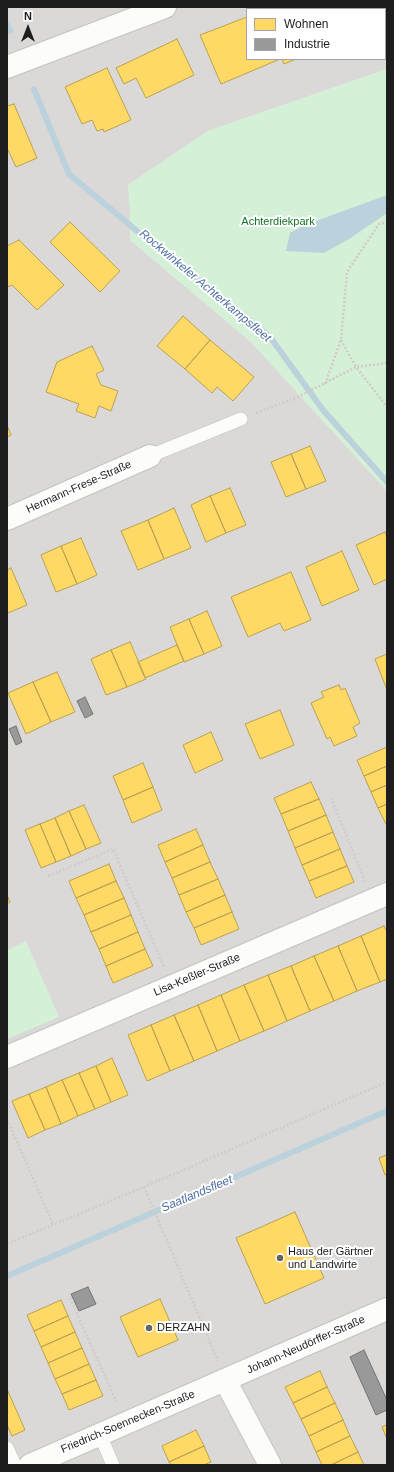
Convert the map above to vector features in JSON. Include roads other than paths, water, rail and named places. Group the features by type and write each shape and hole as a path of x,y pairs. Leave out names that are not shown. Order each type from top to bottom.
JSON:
{"street":[{"path":"7,67 165,7"},
{"name":"Hermann-Frese-Straße","path":"7,519 150,456"},
{"name":"Lisa-Keßler-Straße","path":"7,1057 380,897"},
{"name":"Johann-Neudörffer-Straße","path":"225,1380 387,1310"},
{"path":"225,1380 270,1465"},
{"name":"Friedrich-Soennecken-Straße","path":"30,1465 225,1380"}],"lane":[{"path":"150,456 241,419"},
{"path":"100,1435 113,1465"},
{"path":"7,1448 15,1465"}],"water":[{"path":"387,195 387,213 349,239 324,253 286,251 290,233 305,225"}],"waterway":[{"name":"Rockwinkeler Achterkampsfleet","path":"7,25 10,31"},
{"name":"Rockwinkeler Achterkampsfleet","path":"34,89 69,174 150,242 270,337 323,410 387,482"},
{"name":"Saatlandsfleet","path":"7,1276 387,1111"}],"place":[{"name":"Haus der Gärtner und Landwirte","path":"280,1258"},
{"name":"DERZAHN","path":"149,1328"}],"park label":[{"name":"Achterdiekpark","path":"278,222"}]}
